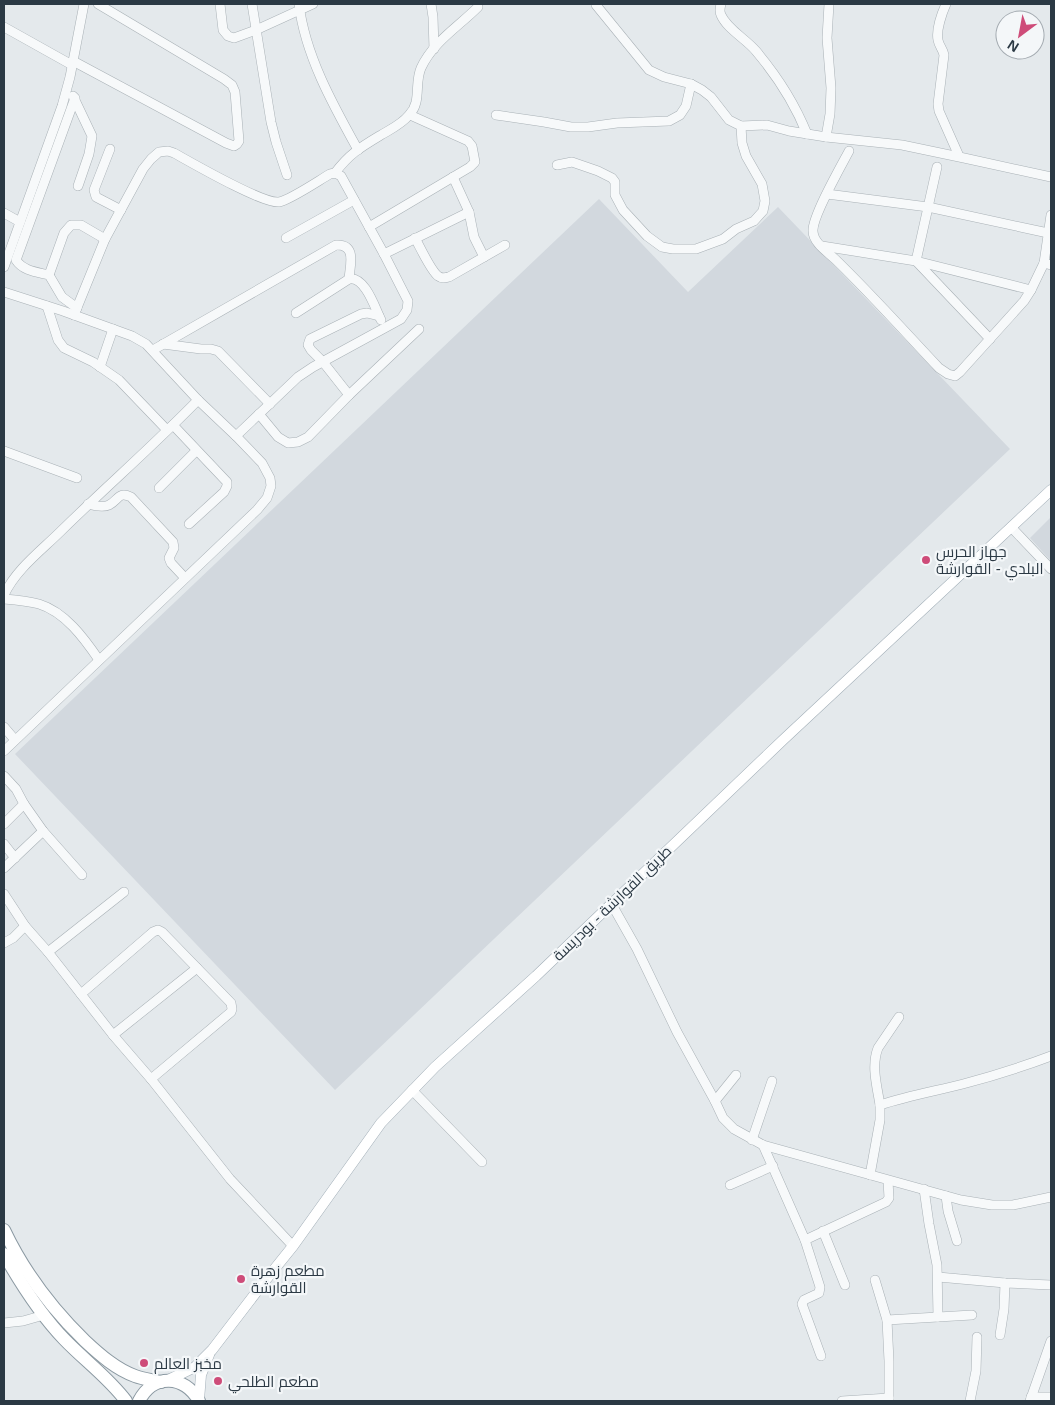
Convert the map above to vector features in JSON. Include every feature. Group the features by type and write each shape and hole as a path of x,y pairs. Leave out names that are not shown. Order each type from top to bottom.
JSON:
{"highway":[{"path":"4,1230 40,1291 56,1311 105,1359 134,1376 186,1385 194,1392 199,1401"},
{"path":"4,1254 14,1272 44,1315 63,1338 126,1401"},
{"path":"139,1401 150,1387 164,1381"}],"main road":[{"name":"طريق القوارشة - بودريسة","path":"212,1350 293,1246 380,1122 435,1067 536,976 827,699 1051,490"},
{"path":"164,1381 195,1367 212,1350"},
{"path":"199,1401 201,1375 212,1350"}],"street":[{"path":"75,312 62,297 49,275 24,268 16,260 67,87 84,4"},
{"path":"4,27 226,143 234,146 237,144 239,141 236,92 232,85 98,4"},
{"path":"220,4 223,30 228,36 237,38 299,7 313,4"},
{"path":"252,4 276,142 288,175"},
{"path":"431,4 434,49"},
{"path":"721,4 721,16 757,52 795,106 807,134"},
{"path":"826,137 830,114 831,88 827,38 829,4"},
{"path":"946,4 938,35 944,55 938,104 939,111 959,156"},
{"path":"596,6 650,70 664,77 690,84 707,93 729,120 741,126 767,125 826,137 902,146 959,156 1051,178"},
{"path":"299,7 306,37 323,81 338,114 358,150"},
{"path":"75,312 105,240 147,163 155,155 164,151 174,153 250,193 272,202 284,200 335,173 348,157 410,115 417,98 420,71 426,59 454,28 478,7"},
{"path":"496,115 571,127 669,121 680,115 686,106 690,84"},
{"path":"67,87 75,98 92,136 89,154 78,186"},
{"path":"4,267 20,222 75,98"},
{"path":"369,226 474,165 471,143 410,115"},
{"path":"557,165 572,162 612,178 615,195 623,210 647,236 662,247 696,249 723,240 736,229 754,221 763,211 765,201 762,184 746,156 742,143 741,126"},
{"path":"110,149 94,190 96,196 121,210"},
{"path":"849,151 814,222 812,231 815,239 939,368 948,374 955,376 960,372 1014,314 1031,290 1047,264 1048,232 1051,215"},
{"path":"916,261 937,167"},
{"path":"236,436 298,377 401,319 405,314 408,301 341,176 335,173"},
{"path":"453,177 469,212 474,237 484,257"},
{"path":"827,194 928,207 1048,232"},
{"path":"286,238 354,200"},
{"path":"384,254 469,212"},
{"path":"4,214 20,222"},
{"path":"49,275 64,233 71,225 81,225 105,240"},
{"path":"415,238 433,272 439,277 444,278 505,245"},
{"path":"153,350 336,245 343,245 348,248 351,254 349,279"},
{"path":"822,246 916,261 1031,290"},
{"path":"916,261 990,339"},
{"path":"296,313 349,279 354,278 360,281 385,327"},
{"path":"4,292 47,306 75,312 140,340 153,350 198,400 262,463 271,486 257,510 4,751"},
{"path":"47,306 58,340 64,348 100,367 119,380 227,482 224,492 189,524"},
{"path":"349,395 324,362 311,350 308,345 310,339 361,314 367,313 379,316"},
{"path":"100,367 113,329"},
{"path":"259,414 278,437 288,443 308,438 349,395 420,329"},
{"path":"163,344 201,349 211,348 218,352 270,404"},
{"path":"99,660 81,636 57,613 38,604 4,597 6,583 198,400"},
{"path":"4,451 77,478"},
{"path":"159,488 196,451"},
{"path":"88,504 103,507 111,504 120,495 126,494 131,497 173,542 174,548 169,558 171,563 185,578"},
{"path":"1011,527 1051,570"},
{"path":"4,728 15,740"},
{"path":"4,776 16,789 43,831 82,875"},
{"path":"4,824 24,804"},
{"path":"4,868 43,831"},
{"path":"4,844 15,858"},
{"path":"48,952 124,892"},
{"path":"4,894 25,926 235,1185 293,1246"},
{"path":"611,904 637,948 677,1032 723,1118 734,1129 763,1145 961,1200 992,1205 1013,1204 1051,1197"},
{"path":"4,944 25,926"},
{"path":"81,994 153,932 158,930 231,1003 231,1012 150,1079"},
{"path":"113,1036 197,968"},
{"path":"870,1175 880,1120 880,1105 874,1067 876,1054 899,1017"},
{"path":"880,1105 1023,1067 1051,1056"},
{"path":"715,1101 736,1075"},
{"path":"752,1140 772,1081"},
{"path":"412,1090 482,1162"},
{"path":"763,1145 805,1240 820,1289 818,1294 804,1300 802,1304 821,1356"},
{"path":"730,1185 772,1166"},
{"path":"805,1240 886,1202 889,1198 888,1181"},
{"path":"924,1189 936,1258 938,1317"},
{"path":"946,1196 948,1211 957,1241"},
{"path":"823,1231 845,1285"},
{"path":"938,1277 1051,1285"},
{"path":"842,1401 889,1400 887,1320 875,1280"},
{"path":"1000,1335 1005,1283"},
{"path":"4,1323 24,1321 44,1315"},
{"path":"887,1320 972,1315"},
{"path":"970,1401 976,1371 977,1337"},
{"path":"1051,1342 1030,1399 1051,1396"}],"shaded area":[{"path":"599,199 688,292 778,207 1010,449 335,1090 15,754"},
{"path":"1051,517 1051,561 1030,538"}],"place":[{"name":"جهاز الحرس البلدي - القوارشة","path":"926,560"},
{"name":"مطعم زهرة القوارشة","path":"241,1279"},
{"name":"مخبز العالم","path":"144,1363"},
{"name":"مطعم الطلحي","path":"218,1381"}]}
